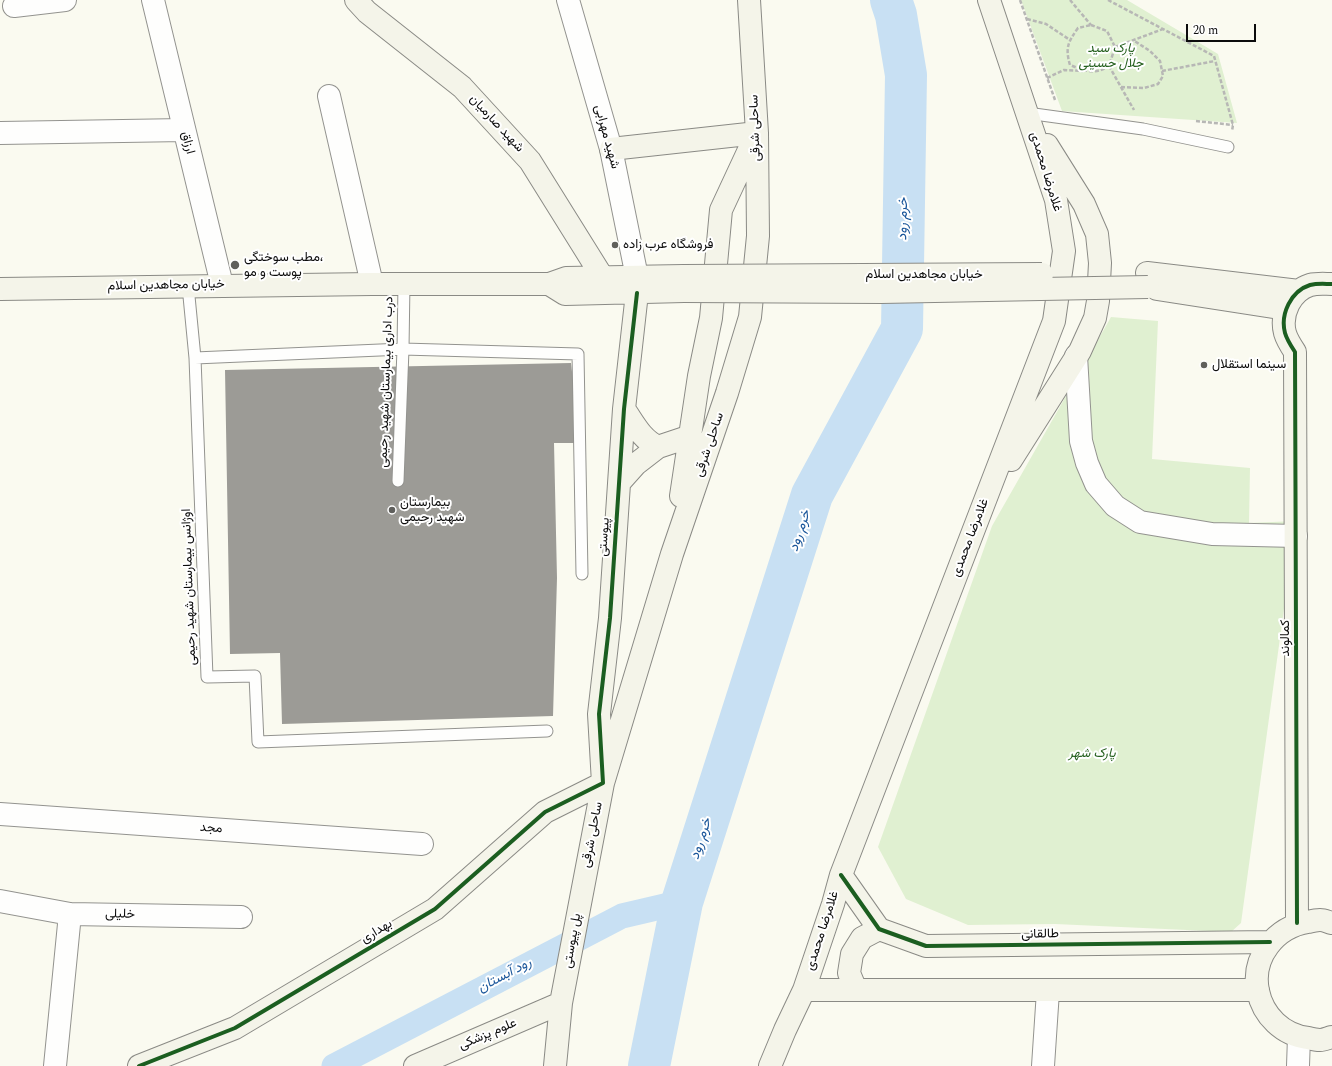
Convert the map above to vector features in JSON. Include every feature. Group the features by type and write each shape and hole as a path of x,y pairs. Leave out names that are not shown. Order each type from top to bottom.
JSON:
{"main road":[{"name":"شهید صارمیان","path":"356,0 367,12 462,87 530,161 603,278"},
{"name":"ساحلی شرقی","path":"584,878 604,783 672,554 728,393 750,318 758,236 758,133 749,0"},
{"name":"غلامرضا محمدی","path":"770,1066 804,990 833,904 841,875 1054,321 1064,251 1056,200 989,0"},
{"path":"984,503 1076,356 1095,318 1098,301 1100,263 1097,234 1084,204 1027,113"},
{"path":"611,149 758,133"},
{"path":"672,554 699,376 712,318 721,210 758,133"},
{"name":"خیابان مجاهدین اسلام","path":"0,289 222,285 549,284 566,278 603,278 637,285"},
{"name":"خیابان مجاهدین اسلام","path":"549,284 566,294 637,285 1148,280 1300,291"},
{"name":"خیابان مجاهدین اسلام","path":"1148,280 1286,309"},
{"path":"1286,309 1291,299 1300,291 1309,286 1321,283 1332,284"},
{"name":"پیوستی","path":"604,783 598,714 610,618 624,408 637,285"},
{"name":"کمالوند","path":"1286,309 1284,332 1288,343 1296,352 1297,923"},
{"path":"624,408 644,438 658,447"},
{"path":"619,483 636,464 658,447 691,436"},
{"name":"بهداری","path":"140,1066 235,1028 435,909 545,812 604,783"},
{"path":"841,875 879,929 862,938 852,954 849,972 856,990"},
{"name":"پل پیوستی","path":"561,1003 584,878"},
{"path":"1332,923 1319,920 1297,923 1282,931 1270,942 1262,957 1257,973 1258,990 1263,1006 1272,1020 1284,1031 1300,1037 1320,1040 1332,1037"},
{"name":"طالقانی","path":"879,929 926,946 1270,942"},
{"path":"804,990 1258,990"},
{"path":"555,1066 561,1003"},
{"name":"علوم پزشکی","path":"415,1066 561,1003"}],"street":[{"path":"14,6 64,0"},
{"name":"ارزاق","path":"153,0 222,285"},
{"name":"شهید مهرابی","path":"568,0 611,149 637,285"},
{"path":"329,96 372,284"},
{"path":"0,133 184,130"},
{"path":"1076,356 1081,441 1087,463 1096,484 1115,506 1140,522 1212,534 1296,536"},
{"name":"مجد","path":"0,814 422,844"},
{"name":"خلیلی","path":"0,901 70,914 241,917"},
{"path":"56,1066 70,914"},
{"path":"1043,1066 1048,991"},
{"path":"1298,1066 1300,1037"}],"lane":[{"path":"1027,113 1143,129 1228,147"},
{"name":"درب اداری بيمارستان شهيد رحیمی","path":"398,481 404,284"},
{"name":"اوژانس بیمارستان شهید رحیمی","path":"188,286 194,358 207,677 255,676 258,742 547,731"},
{"path":"194,358 403,349 578,354 582,574"}],"path":[{"path":"1020,0 1056,102"},
{"path":"1047,78 1064,70 1102,71 1109,66 1115,47 1107,31 1091,25 1070,0"},
{"path":"1108,0 1214,56 1233,125 1228,147"},
{"path":"1027,19 1046,24 1070,40"},
{"path":"1086,71 1070,64 1067,54 1070,40 1078,28 1091,25"},
{"path":"1115,47 1163,29"},
{"path":"1121,87 1144,88 1158,84 1163,76 1160,61 1150,51 1133,40"},
{"path":"1162,71 1215,61"},
{"path":"1109,66 1143,129"}],"green space":[{"name":"پارک سید جلال حسینی","path":"1021,0 1127,0 1218,54 1237,123 1062,111"},
{"name":"پارک شهر","path":"1111,317 1158,321 1152,459 1250,468 1249,523 1296,521 1241,923 1231,932 1055,924 968,925 906,899 878,847 992,526"}],"building":[{"name":"بیمارستان شهید رحیمی","path":"571,363 580,443 554,443 557,578 553,716 282,724 280,653 230,654 225,370"}],"waterway":[{"name":"خرم رود","path":"649,1066 682,902 812,495 902,329 906,75 896,15 891,0"},
{"name":"رود آبستان","path":"334,1066 622,916 682,902"}],"cycle path":[{"path":"1297,923 1295,352 1285,333 1284,318 1288,304 1297,292 1313,284 1332,284"},
{"path":"139,1066 235,1028 435,909 545,812 603,783 599,714 610,618 624,409 637,293"},
{"path":"841,875 879,929 926,946 1270,942"}],"place":[{"name":"فروشگاه عرب زاده","path":"615,245"},
{"name":"مطب سوختگی، پوست و مو","path":"235,265"},
{"name":"سینما استقلال","path":"1204,365"},
{"name":"بیمارستان شهید رحیمی","path":"392,510"}]}
